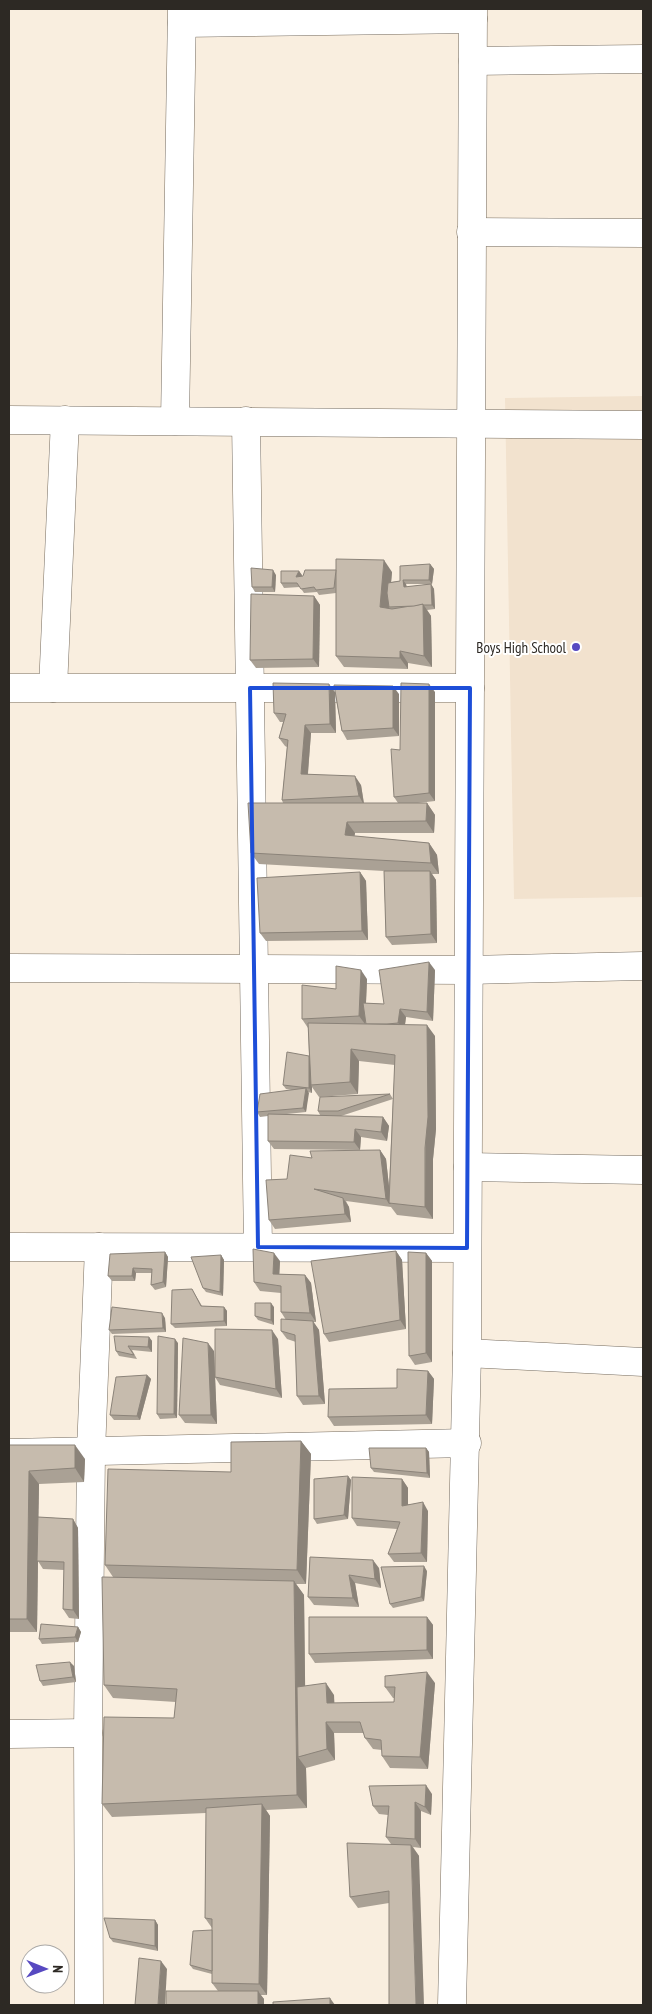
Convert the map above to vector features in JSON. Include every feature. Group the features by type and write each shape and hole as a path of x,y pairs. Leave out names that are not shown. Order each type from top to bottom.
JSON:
{"street":[{"path":"175,421 182,16 473,14 468,1353 452,2005"},
{"path":"472,61 643,59"},
{"path":"471,232 643,232"},
{"path":"9,420 643,425"},
{"path":"53,688 65,420"},
{"path":"246,421 258,1247"},
{"path":"9,688 470,688"},
{"path":"9,968 468,970 643,966"},
{"path":"468,1167 643,1170"},
{"path":"9,1246 467,1248"},
{"path":"89,2005 88,1733 91,1452 99,1247"},
{"path":"468,1353 643,1362"},
{"path":"9,1452 91,1452 466,1443"},
{"path":"9,1734 88,1733"}],"highlighted area":[{"path":"250,688 470,688 467,1248 258,1247"}],"shaded area":[{"name":"Boys High School","path":"643,396 643,897 514,899 505,398"}],"building":[{"path":"336,559 384,560 380,607 392,609 423,604 424,656 400,651 400,658 336,656"},
{"path":"430,564 429,580 403,580 404,587 431,584 432,605 389,607 388,583 400,581 400,566"},
{"path":"251,568 273,570 272,587 252,587"},
{"path":"305,570 336,570 334,588 316,590 314,587 301,589 297,583 281,583 281,571 299,571 296,577 303,576"},
{"path":"251,594 314,596 313,659 250,660"},
{"path":"273,683 329,684 330,724 305,725 301,774 355,776 359,796 282,800 288,740 279,738 286,714 274,713"},
{"path":"401,683 429,684 429,793 394,797 391,749 400,750"},
{"path":"334,685 393,686 393,728 342,731"},
{"path":"248,803 427,803 426,821 347,822 345,835 429,843 431,863 251,853"},
{"path":"384,871 430,871 431,934 386,937"},
{"path":"360,872 362,931 260,933 257,878"},
{"path":"429,962 427,1012 400,1009 398,1023 366,1024 363,1003 384,1004 379,970"},
{"path":"336,966 361,970 359,1016 302,1019 302,985 336,989"},
{"path":"308,1023 427,1025 428,1117 425,1148 425,1207 389,1203 395,1055 351,1049 350,1082 311,1085"},
{"path":"287,1052 309,1056 309,1088 283,1085"},
{"path":"306,1088 303,1108 257,1112 260,1094"},
{"path":"390,1094 338,1111 318,1111 320,1097"},
{"path":"268,1114 383,1117 381,1132 355,1129 354,1142 268,1141"},
{"path":"380,1150 386,1199 314,1189 343,1198 345,1214 269,1220 266,1180 287,1179 290,1155 312,1158 310,1151"},
{"path":"253,1249 274,1253 273,1274 305,1275 310,1313 281,1312 281,1286 254,1282"},
{"path":"396,1251 400,1320 324,1334 311,1261"},
{"path":"165,1252 163,1282 151,1285 152,1269 133,1268 132,1276 108,1276 110,1254"},
{"path":"408,1252 426,1253 426,1353 409,1356"},
{"path":"221,1255 220,1292 203,1288 191,1257"},
{"path":"192,1289 201,1306 224,1307 224,1321 171,1324 172,1290"},
{"path":"255,1303 271,1303 271,1320 255,1316"},
{"path":"112,1307 162,1313 163,1328 109,1330"},
{"path":"281,1319 313,1321 319,1396 297,1396 295,1335 281,1331"},
{"path":"215,1329 272,1330 276,1389 215,1377"},
{"path":"114,1336 149,1337 148,1347 128,1346 134,1355 116,1351"},
{"path":"158,1336 175,1339 174,1414 157,1414"},
{"path":"183,1338 208,1343 211,1415 179,1415"},
{"path":"397,1369 428,1371 426,1415 328,1417 329,1389 397,1388"},
{"path":"147,1375 137,1416 110,1415 116,1377"},
{"path":"301,1441 297,1570 105,1565 108,1469 231,1472 231,1442"},
{"path":"9,1445 75,1445 75,1468 29,1471 27,1619 9,1619"},
{"path":"369,1448 426,1448 427,1473 371,1468"},
{"path":"348,1476 344,1515 314,1519 314,1479"},
{"path":"352,1477 402,1479 402,1506 423,1502 421,1553 388,1554 400,1522 352,1518"},
{"path":"38,1517 73,1519 73,1610 63,1609 64,1562 37,1561"},
{"path":"310,1557 373,1560 375,1579 349,1575 353,1598 308,1597"},
{"path":"424,1566 421,1597 390,1604 381,1567"},
{"path":"102,1577 294,1581 297,1795 102,1804 104,1717 174,1718 177,1689 104,1685"},
{"path":"309,1617 427,1617 427,1650 309,1654"},
{"path":"41,1624 78,1627 75,1637 39,1639"},
{"path":"70,1662 73,1677 40,1681 36,1665"},
{"path":"427,1672 420,1757 382,1756 381,1740 365,1738 360,1722 326,1722 327,1749 298,1757 297,1687 326,1683 327,1703 394,1702 395,1687 385,1687 385,1676"},
{"path":"426,1785 425,1807 415,1802 415,1839 386,1837 389,1806 373,1806 369,1786"},
{"path":"262,1804 259,1984 212,1983 212,1919 205,1918 206,1808"},
{"path":"347,1843 411,1845 416,2005 389,2005 389,1891 350,1897"},
{"path":"104,1918 155,1920 155,1946 110,1938"},
{"path":"212,1930 212,1971 190,1965 193,1931"},
{"path":"139,1958 161,1961 158,2005 135,2005"},
{"path":"166,1991 258,1991 258,2005 166,2005"},
{"path":"330,1998 330,2005 273,2005 273,2002"}],"place":[{"name":"Boys High School","path":"576,647"}]}
